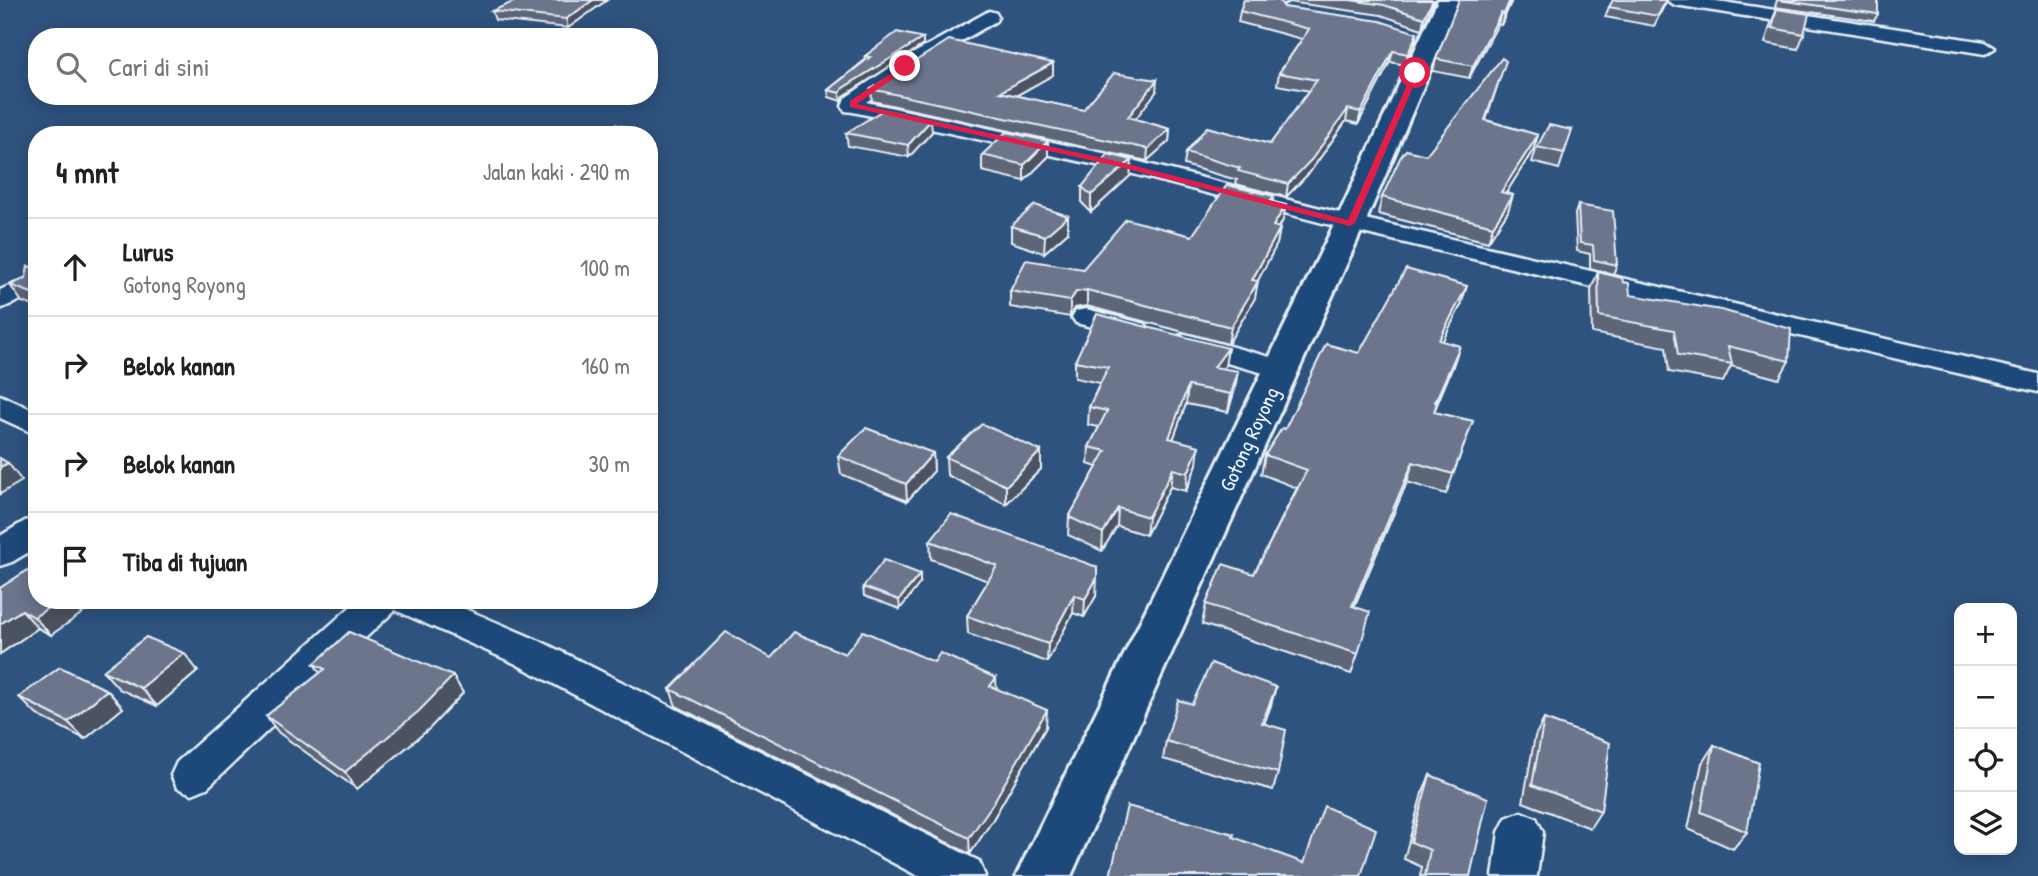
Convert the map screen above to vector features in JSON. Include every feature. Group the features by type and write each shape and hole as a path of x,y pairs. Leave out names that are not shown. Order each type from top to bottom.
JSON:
{"street":[{"name":"Gotong Royong","path":"1043,876 1350,223 1420,37 1449,0"},
{"path":"1675,0 1985,48"},
{"path":"989,17 905,66 852,102 853,106 1112,162 1350,223 2038,383"},
{"path":"0,301 28,287"},
{"path":"1086,317 1282,369"},
{"path":"0,405 28,420"},
{"path":"0,553 28,536"},
{"path":"192,775 372,609"},
{"path":"428,609 527,652 963,876"},
{"path":"1515,876 1521,832"}],"building":[{"path":"518,0 593,0 566,19 492,11"},
{"path":"1244,0 1279,0 1284,7 1380,21 1417,33 1408,54 1393,51 1361,112 1348,109 1312,159 1288,184 1238,171 1240,168 1186,152 1207,127 1270,144 1317,80 1279,73 1309,29 1240,11"},
{"path":"1350,0 1433,0 1424,18 1384,5"},
{"path":"1459,0 1510,0 1473,66 1436,59"},
{"path":"1613,0 1666,0 1658,16 1609,7"},
{"path":"1778,0 1878,0 1878,14"},
{"path":"1777,9 1809,14 1804,34 1772,28"},
{"path":"897,32 923,38 843,88 840,93 828,90 870,57 865,56"},
{"path":"949,40 1053,63 1000,92 1083,110 1114,73 1157,80 1128,117 1170,129 1148,149 871,89"},
{"path":"1502,58 1506,61 1485,120 1538,135 1501,192 1513,195 1493,226 1382,197 1406,150 1426,155"},
{"path":"883,110 931,120 908,145 846,133"},
{"path":"1549,125 1572,130 1564,153 1537,147"},
{"path":"1006,132 1048,141 1024,165 982,155"},
{"path":"1108,154 1132,160 1091,195 1082,187"},
{"path":"1227,185 1274,196 1270,201 1286,205 1273,226 1280,228 1252,280 1258,281 1231,327 1087,290 1076,292 1070,301 1010,291 1026,260 1083,269 1126,219 1192,236"},
{"path":"1035,205 1068,216 1045,236 1011,226"},
{"path":"1578,205 1613,211 1617,265 1594,260 1593,245 1580,243"},
{"path":"28,266 28,292 10,285 26,278"},
{"path":"1406,269 1467,286 1439,340 1460,346 1435,402 1434,412 1473,421 1453,474 1413,462 1352,606 1370,612 1358,654 1206,604 1223,564 1254,574 1307,470 1265,455 1282,428 1285,429 1326,344 1359,353"},
{"path":"1598,272 1622,278 1623,282 1629,283 1630,295 1721,310 1791,329 1789,361 1728,346 1732,364 1678,355 1674,330 1599,316"},
{"path":"1097,314 1228,348 1214,367 1238,371 1231,394 1188,386 1169,438 1199,446 1188,473 1173,469 1148,517 1118,508 1103,533 1069,517 1106,451 1089,447 1107,411 1089,407 1108,367 1075,361"},
{"path":"982,424 1041,451 1006,486 946,457"},
{"path":"866,428 933,453 906,484 838,456"},
{"path":"0,458 8,463 0,467"},
{"path":"951,514 1097,567 1097,578 1085,599 1074,595 1048,644 967,616 997,566 930,541"},
{"path":"884,560 920,574 899,600 863,587"},
{"path":"28,570 28,609 46,609 34,617 22,610 0,624 0,588"},
{"path":"863,631 934,662 940,653 996,678 990,686 1047,710 992,805 969,838 670,689 726,632 771,658 794,632 845,654"},
{"path":"349,632 453,676 419,711 345,772 266,716 325,669 314,664"},
{"path":"146,637 184,653 141,688 103,671"},
{"path":"1211,663 1276,687 1262,723 1286,730 1278,773 1166,741 1178,700 1192,704"},
{"path":"60,667 107,690 68,722 19,697"},
{"path":"1544,719 1610,743 1601,811 1532,785"},
{"path":"1714,745 1759,763 1747,832 1701,812"},
{"path":"1430,775 1488,798 1470,876 1425,876 1430,850 1411,842"},
{"path":"1127,806 1234,834 1233,837 1304,863 1324,806 1376,829 1361,876 1110,876"}],"route":[{"path":"905,66 852,102 853,106 1112,162 1350,223 1415,73"}]}
